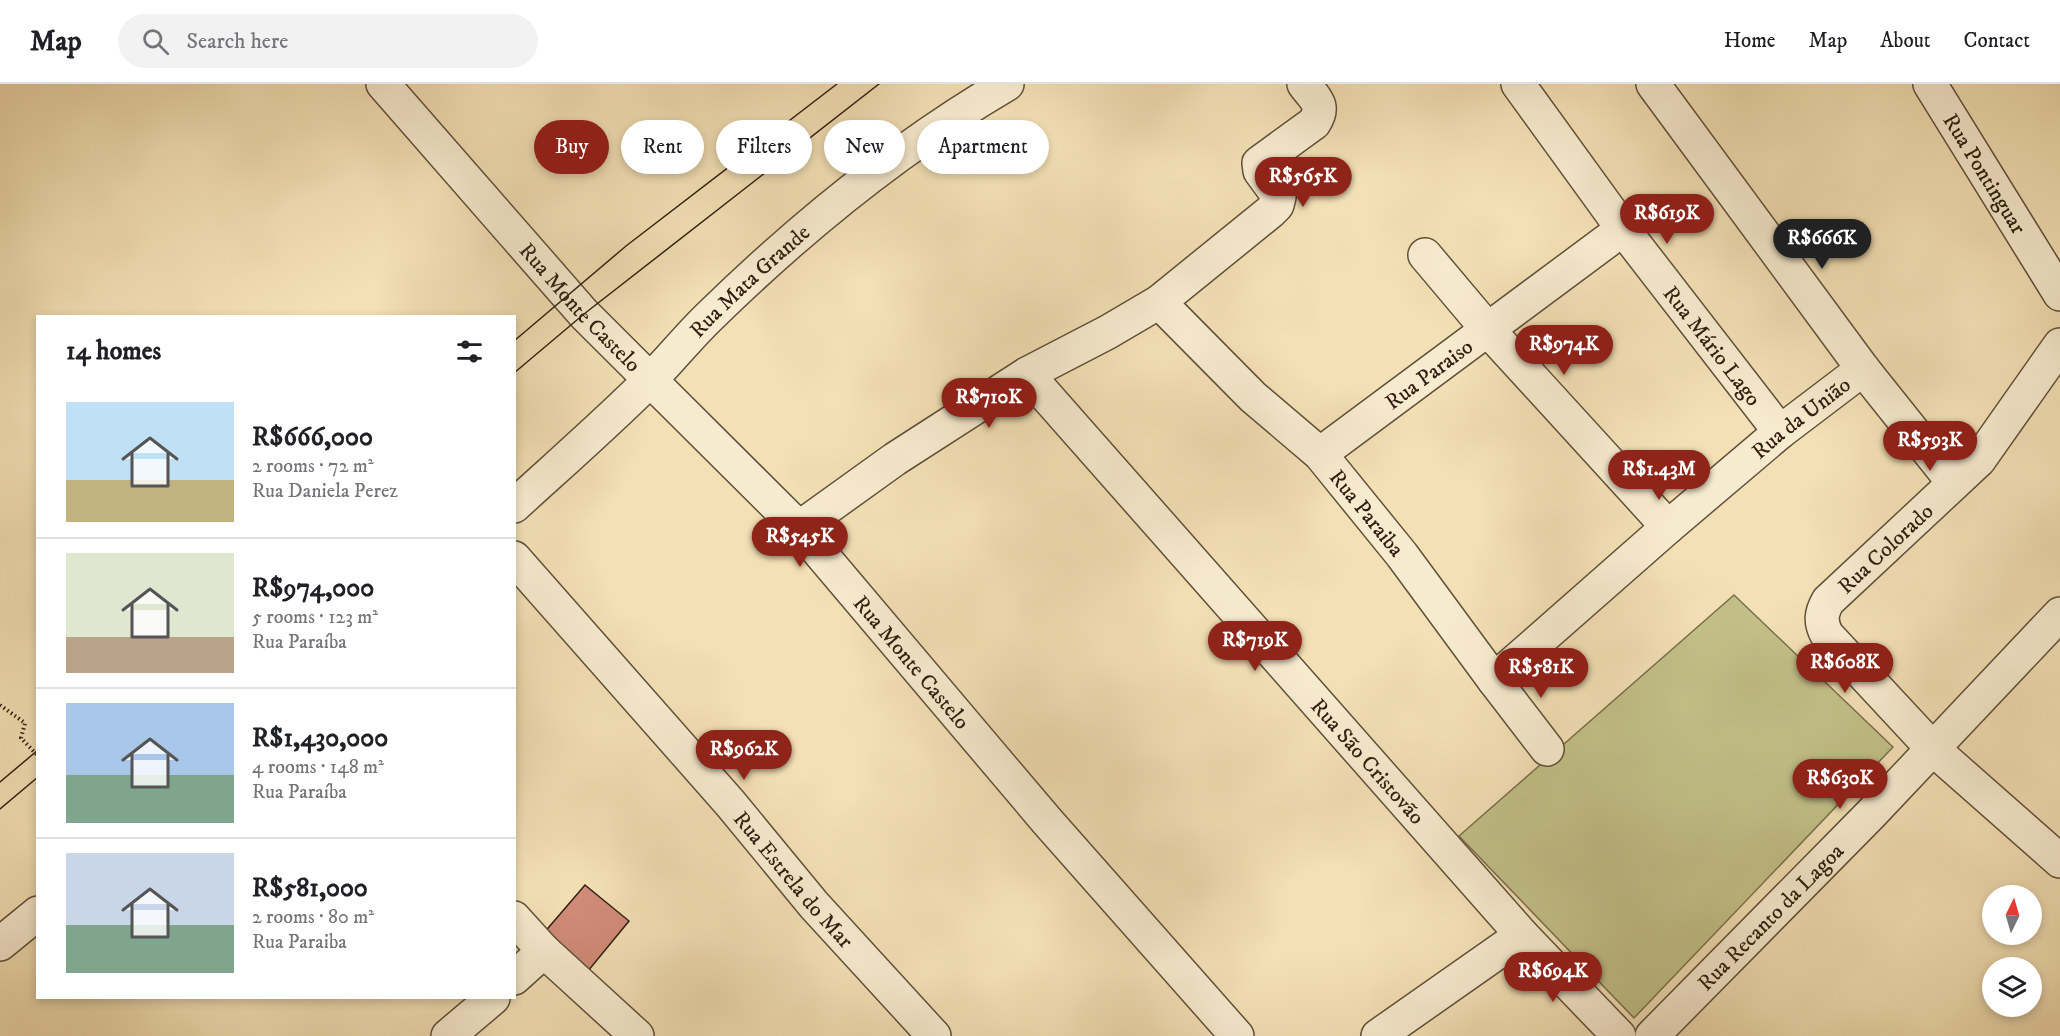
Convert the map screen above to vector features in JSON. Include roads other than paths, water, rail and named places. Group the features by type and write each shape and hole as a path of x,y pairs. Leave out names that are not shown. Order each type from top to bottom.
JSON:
{"street":[{"name":"Rua Monte Castelo","path":"384,84 584,314 799,528 1047,821 1237,1036"},
{"name":"Rua Mata Grande","path":"516,504 651,380 709,317 784,247 835,204 955,114 1007,84"},
{"path":"799,528 895,459 1027,374 1160,302 1277,205 1279,197 1260,171 1259,163 1314,123 1319,114 1319,105 1304,84"},
{"name":"Rua Mário Lago","path":"1518,84 1623,230 1780,432"},
{"path":"1653,84 1863,369 1954,483"},
{"name":"Rua Pontinguar","path":"1930,84 2060,294"},
{"name":"Rua Paraiso","path":"1320,454 1623,230"},
{"path":"1425,255 1488,331 1668,527"},
{"name":"Rua Paraiba","path":"1160,302 1253,397 1320,454 1402,555 1547,749"},
{"name":"Rua Colorado","path":"1933,748 1827,635 1822,621 1822,611 1828,602 1979,460 2060,345"},
{"name":"Rua da União","path":"1494,680 1780,432 1863,369"},
{"name":"Rua São Cristovão","path":"1027,374 1522,935 1620,1036"},
{"name":"Rua Estrela do Mar","path":"516,560 730,803 814,905 934,1036"},
{"name":"Rua Recanto da Lagoa","path":"1652,1036 1871,814 2060,614"},
{"path":"1933,748 2060,861"},
{"path":"0,944 36,915"},
{"path":"516,920 544,951 636,1036"},
{"path":"1378,1036 1522,935"},
{"path":"516,976 544,951"},
{"path":"448,1036 492,999"}],"tram line":[{"path":"516,339 626,246 837,84"},
{"path":"516,371 584,314 879,84"},
{"path":"0,782 36,752"},
{"path":"0,809 36,779"}]}
